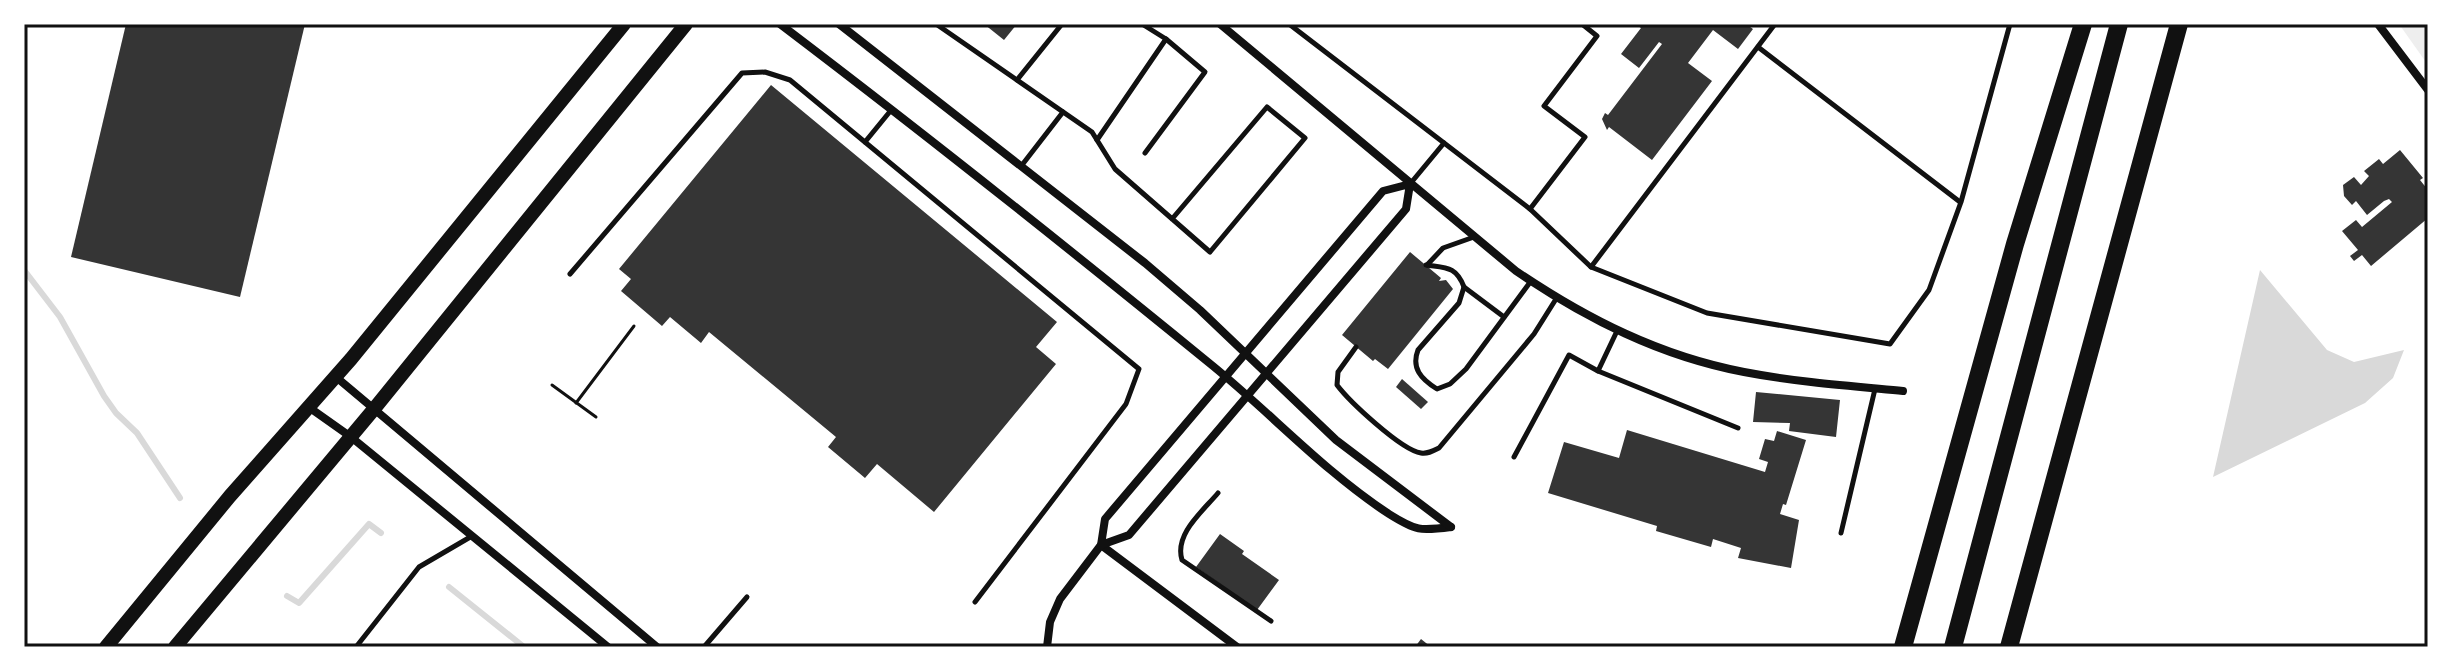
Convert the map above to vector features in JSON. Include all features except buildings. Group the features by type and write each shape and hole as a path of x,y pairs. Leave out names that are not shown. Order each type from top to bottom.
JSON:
{"highway":[{"path":"1903,647 2015,244 2083,24"},
{"path":"1953,647 2119,24"},
{"path":"2009,647 2179,24"}],"main road":[{"path":"106,647 230,496 336,377 624,24"},
{"path":"175,647 374,409 686,24"}],"street":[{"path":"780,24 1046,229 1225,375 1325,467 1389,514 1420,531 1451,527 1336,440 1245,352 1145,263 839,24"},
{"path":"2378,24 2428,90"},
{"path":"1223,25 1474,237 1556,299 1617,331 1695,361 1743,372 1903,391"},
{"path":"1047,647 1050,622 1060,599 1101,545 1105,519 1383,191 1410,184"},
{"path":"1101,545 1129,535 1406,209 1410,184"},
{"path":"336,377 657,647"},
{"path":"310,408 351,437 608,647"},
{"path":"1101,545 1237,647"}],"lane":[{"path":"936,24 1092,132 1115,169 1172,219 1210,252 1305,138 1267,107 1172,219"},
{"path":"1017,80 1062,24"},
{"path":"1142,24 1166,39 1205,72 1145,153"},
{"path":"1289,24 1530,209 1591,267 1707,313 1890,344 1929,290 1961,202 2010,24"},
{"path":"1530,209 1585,137 1544,106 1597,36 1582,24"},
{"path":"1591,267 1775,24"},
{"path":"1097,140 1166,39"},
{"path":"1758,47 1961,202"},
{"path":"570,274 742,73 765,72 790,80 1139,369 1126,404 975,602"},
{"path":"865,142 892,109"},
{"path":"1022,165 1063,112"},
{"path":"1410,184 1444,143"},
{"path":"1474,237 1443,248 1426,265 1447,268 1459,275 1464,287 1504,317"},
{"path":"1464,287 1459,303 1418,350 1414,359 1417,371 1425,382 1437,389 1450,384 1466,369 1531,281"},
{"path":"1356,347 1338,372 1337,385 1401,444 1422,453 1431,452 1439,448 1534,334 1556,299"},
{"path":"1598,371 1617,331"},
{"path":"1514,457 1569,355 1598,371 1738,428"},
{"path":"1841,533 1875,388"},
{"path":"1218,493 1183,538 1182,560 1271,621"},
{"path":"356,647 419,567 473,535"},
{"path":"704,647 747,597"}],"path":[{"path":"576,403 634,326"},
{"path":"552,385 596,417"}],"shaded area":[{"path":"2399,24 2428,24 2428,65"},
{"path":"2260,270 2327,350 2354,362 2404,350 2393,378 2365,403 2213,477"}],"waterway":[{"path":"24,270 60,317 104,396 137,433 180,498"},
{"path":"287,596 299,603 369,524 381,533"},
{"path":"449,587 524,647"}]}
